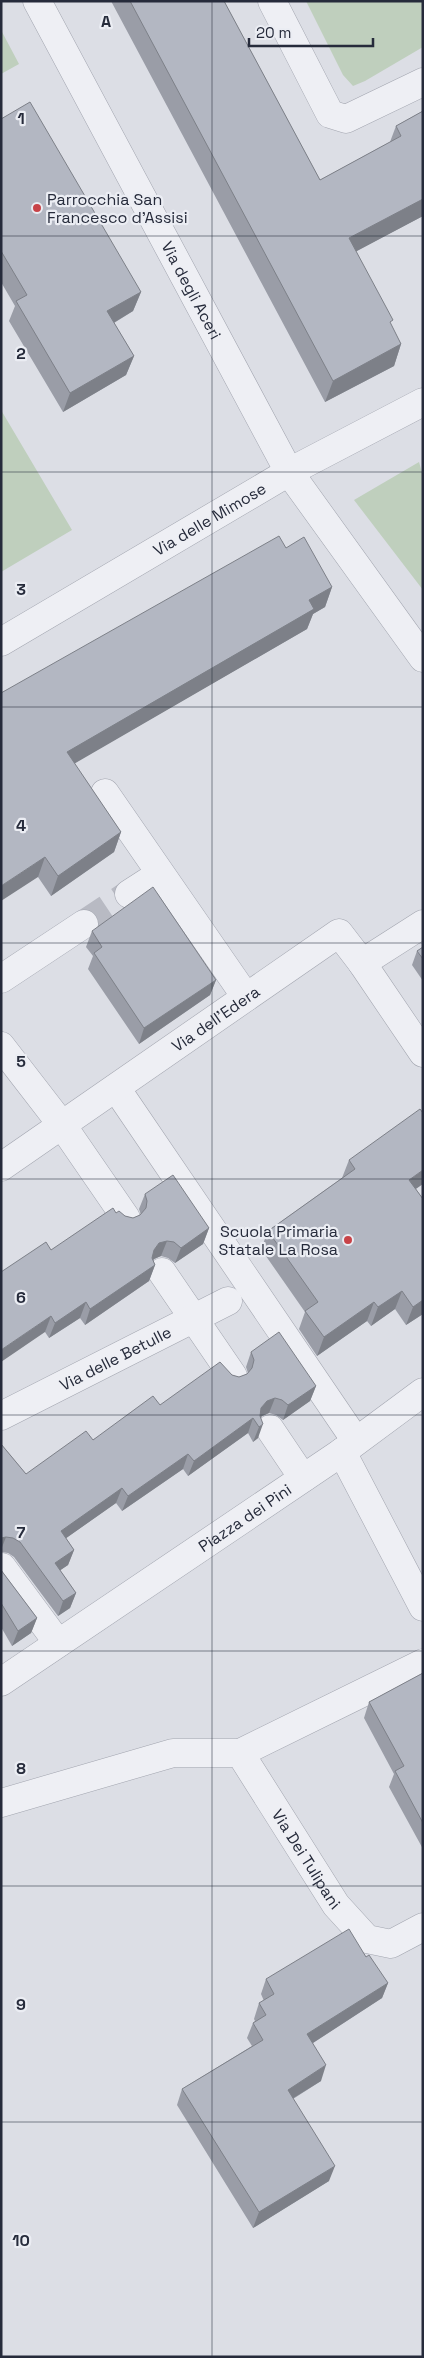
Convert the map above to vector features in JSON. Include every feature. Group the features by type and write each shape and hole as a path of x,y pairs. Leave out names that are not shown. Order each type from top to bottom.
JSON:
{"street":[{"name":"Via degli Aceri","path":"37,1 290,472 423,658"},
{"path":"272,1 330,114 346,119 423,82"},
{"name":"Via delle Mimose","path":"1,642 290,472 423,402"},
{"path":"105,793 246,998"},
{"path":"129,894 160,874"},
{"path":"1,979 84,924"},
{"path":"423,924 362,963 423,1053"},
{"name":"Via dell'Edera","path":"1,1167 339,933 362,963"},
{"path":"1,1046 62,1125 126,1218"},
{"path":"116,1088 349,1446 423,1607"},
{"path":"162,1272 233,1376"},
{"name":"Via delle Betulle","path":"1,1416 228,1302"},
{"name":"Piazza dei Pini","path":"1,1682 303,1478 423,1392"},
{"path":"270,1429 303,1478"},
{"path":"2,1567 58,1644"},
{"path":"1,1803 173,1753 240,1753 423,1663"},
{"name":"Via Dei Tulipani","path":"240,1753 336,1905 367,1939 391,1944 423,1927"}],"green space":[{"path":"306,1 423,1 423,47 353,86 343,75"},
{"path":"1,30 19,64 1,74"},
{"path":"1,410 72,530 1,572"},
{"path":"419,462 423,476 423,590 354,500"}],"building":[{"path":"130,1 224,1 320,180 401,136 396,126 423,111 423,199 349,238 393,320 390,322 401,344 333,381"},
{"name":"Parrocchia San Francesco d'Assisi","path":"30,102 141,292 107,311 134,356 70,393 16,301 27,295 1,251 1,119"},
{"path":"279,536 286,548 304,537 332,587 309,600 314,609 67,752 121,832 58,876 45,857 1,886 1,693"},
{"path":"153,887 216,980 144,1028 94,953 102,947 92,931"},
{"path":"423,947 423,959 417,951"},
{"name":"Scuola Primaria Statale La Rosa","path":"420,1109 423,1113 423,1170 409,1180 423,1199 423,1300 413,1307 402,1291 378,1307 374,1302 324,1337 305,1311 318,1302 268,1231 355,1169 349,1160"},
{"path":"173,1175 209,1228 181,1248 174,1242 159,1243 154,1250 152,1258 155,1265 90,1309 86,1302 55,1323 51,1316 1,1350 1,1272 46,1242 51,1250 113,1208 116,1213 119,1211 125,1216 133,1218 140,1215 146,1208 145,1194"},
{"path":"279,1332 316,1386 288,1405 282,1400 275,1398 267,1401 261,1408 260,1416 263,1424 259,1427 253,1418 194,1461 188,1454 128,1496 122,1488 61,1531 74,1550 55,1563 76,1593 63,1601 20,1542 13,1538 1,1538 1,1444 26,1474 86,1431 93,1440 153,1396 160,1405 220,1362 232,1375 239,1377 247,1374 252,1368 254,1360 251,1352"},
{"path":"1,1570 37,1618 18,1631 1,1603"},
{"path":"423,1673 423,1823 395,1771 404,1766 369,1702"},
{"path":"349,1929 366,1957 369,1955 388,1983 307,2034 326,2065 288,2090 335,2166 259,2212 182,2089 263,2040 253,2023 266,2015 259,2003 274,1994 266,1979"}],"tunnel":[{"path":"84,924 129,894"}],"place":[{"name":"Parrocchia San Francesco d'Assisi","path":"37,208"},
{"name":"Scuola Primaria Statale La Rosa","path":"348,1240"}]}
